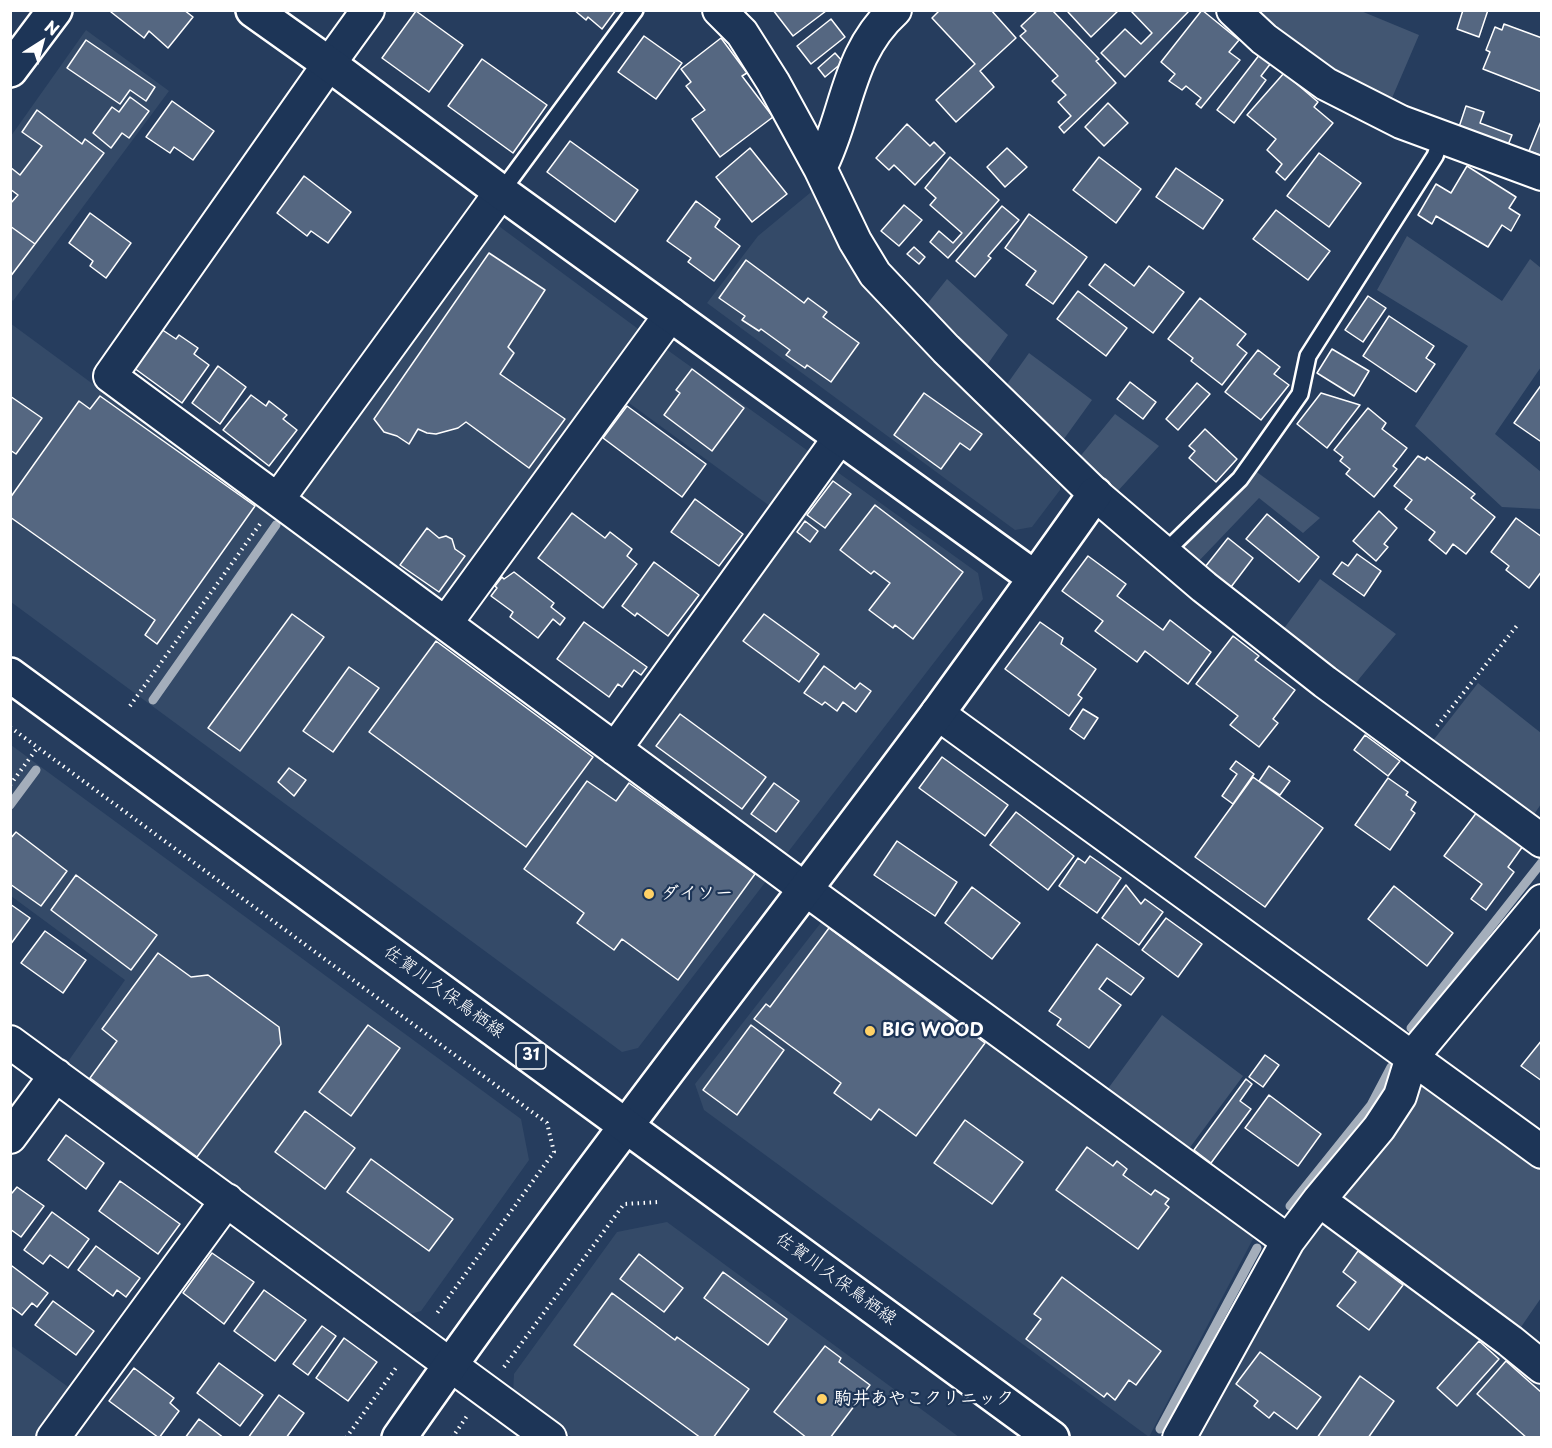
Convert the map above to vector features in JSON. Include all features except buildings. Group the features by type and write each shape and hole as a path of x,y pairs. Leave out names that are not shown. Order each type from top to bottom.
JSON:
{"street":[{"path":"10,70 55,10"},
{"path":"253,10 1035,578"},
{"path":"368,10 110,376 805,889 1288,1241"},
{"path":"719,10 742,33 773,82 820,168 855,242 875,274 946,349 1095,494 1204,587 1325,682 1539,834"},
{"path":"820,168 829,150 855,69 865,46 895,10"},
{"path":"1233,10 1264,39 1326,84 1401,122 1542,174"},
{"path":"278,499 501,192"},
{"path":"446,623 670,314"},
{"path":"615,748 840,437"},
{"path":"399,1437 627,1126 937,713 1095,494"},
{"name":"佐賀川久保鳥栖線","path":"10,675 1052,1437"},
{"path":"937,713 1542,1152"},
{"path":"1179,1437 1288,1241 1379,1128 1400,1096 1412,1057 1542,901"},
{"path":"10,1042 550,1437"},
{"path":"10,1137 56,1075"},
{"path":"53,1437 227,1200"},
{"path":"1319,1200 1542,1366"}],"lane":[{"path":"501,192 635,10"},
{"path":"1164,553 1240,478 1299,394 1308,356 1435,156 1442,137"}],"path":[{"path":"130,706 278,499"},
{"path":"1418,750 1519,623"},
{"path":"10,727 547,1123 554,1152 346,1437"},
{"path":"10,784 38,747"},
{"path":"452,1437 624,1204 659,1202"}],"shaded area":[{"path":"1258,10 1361,11 1419,35 1389,105 1319,64 1255,14"},
{"path":"86,30 169,91 13,301 11,299 11,136"},
{"path":"816,188 1060,476 1060,490 1032,527 1015,530 707,303 758,236"},
{"path":"496,224 978,573 983,599 785,856 633,744 793,523 603,384 442,604 297,497"},
{"path":"1407,236 1502,301 1530,259 1541,268 1541,367 1495,434 1541,472 1541,509 1502,507 1415,426 1468,346 1377,290"},
{"path":"947,279 1008,335 985,368 924,308"},
{"path":"10,323 767,880 638,1048 622,1052 11,602"},
{"path":"1029,353 1092,400 1061,443 1005,387"},
{"path":"1115,414 1159,446 1116,493 1078,459"},
{"path":"1254,470 1320,518 1303,533 1259,498 1196,564 1179,549"},
{"path":"1320,579 1396,634 1350,690 1280,634"},
{"path":"1478,683 1541,733 1541,804 1529,822 1428,747"},
{"path":"11,745 521,1119 529,1160 421,1311 407,1315 67,1063 125,980 11,896"},
{"path":"823,920 1254,1237 1149,1437 704,1110 695,1084"},
{"path":"1162,1015 1243,1076 1188,1150 1107,1090"},
{"path":"1428,1085 1541,1168 1541,1298 1521,1327 1346,1200 1344,1191 1417,1087"},
{"path":"667,1222 959,1437 572,1437 513,1395 514,1374 617,1232"},
{"path":"1335,1225 1507,1354 1541,1383 1541,1437 1195,1438 1312,1228"},
{"path":"10,1345 71,1389 36,1437 11,1437"}],"waterway":[{"path":"153,700 276,525"},
{"path":"10,805 36,770"},
{"path":"1411,1028 1542,862"},
{"path":"1290,1206 1371,1105 1391,1067"},
{"path":"1160,1429 1257,1248"}],"place":[{"name":"ダイソー","path":"649,894"},
{"name":"BIG WOOD","path":"870,1031"},
{"name":"駒井あやこクリニック","path":"822,1399"}]}
